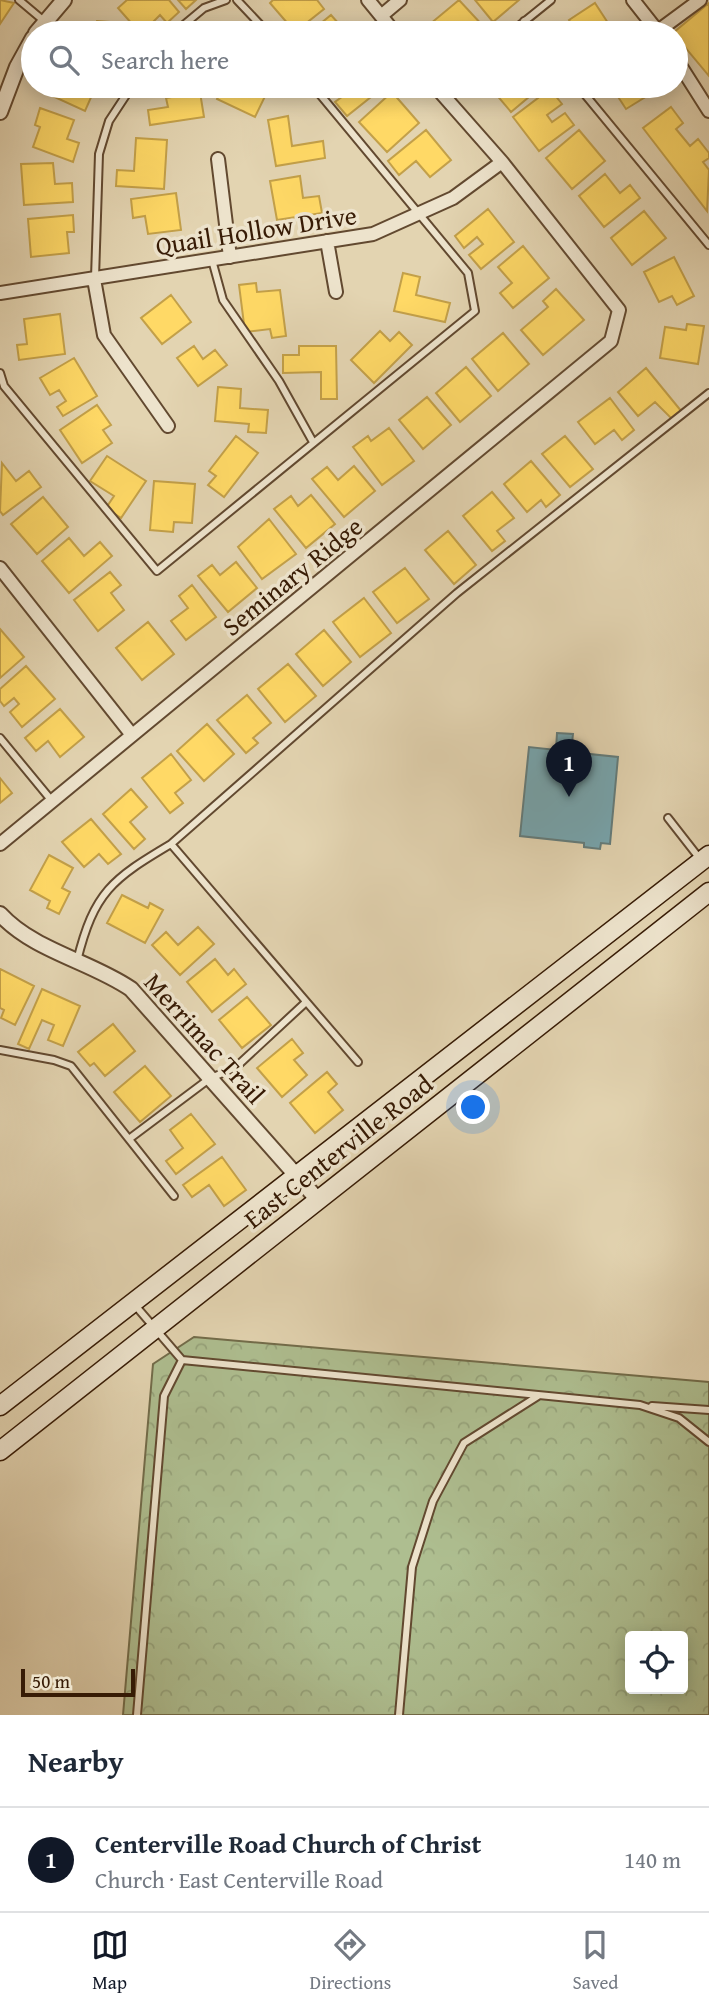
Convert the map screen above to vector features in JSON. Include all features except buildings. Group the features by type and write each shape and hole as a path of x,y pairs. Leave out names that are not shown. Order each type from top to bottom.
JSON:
{"main road":[{"name":"East Centerville Road","path":"0,1406 705,857"},
{"name":"East Centerville Road","path":"0,1451 709,892"},
{"path":"547,979 568,1003"}],"street":[{"path":"47,21 64,0"},
{"path":"368,0 385,21"},
{"path":"381,16 400,0"},
{"path":"633,0 650,21"},
{"path":"673,21 700,0"},
{"path":"0,112 21,59"},
{"path":"688,78 709,111"},
{"path":"450,98 502,162"},
{"path":"218,159 230,257"},
{"name":"Quail Hollow Drive","path":"0,293 373,234 453,198 502,162"},
{"name":"Seminary Ridge","path":"0,844 611,341 619,310 502,162"},
{"path":"327,241 336,292"},
{"path":"94,279 104,335 168,426"},
{"path":"0,568 132,735"},
{"name":"Merrimac Trail","path":"0,914 9,924 77,961 110,975 131,989 318,1200"}],"lane":[{"path":"19,0 36,21"},
{"path":"188,21 204,8 226,0"},
{"path":"237,0 257,21"},
{"path":"524,21 551,0"},
{"path":"94,279 99,154 109,121 124,98"},
{"path":"0,373 4,386 157,571 475,311 468,273 323,98"},
{"path":"588,98 709,245"},
{"path":"212,260 223,300 279,381 313,442"},
{"path":"77,961 87,921 124,872 171,844 457,593 709,393"},
{"path":"0,738 52,801"},
{"path":"668,818 705,857"},
{"path":"171,844 358,1062"},
{"path":"129,1139 209,1079 236,1067 305,1003"},
{"path":"0,1050 71,1066 174,1196"},
{"path":"133,1303 182,1360 709,1410"},
{"path":"137,1715 164,1396 182,1360"},
{"path":"399,1715 412,1567 433,1501 464,1443 540,1395"},
{"path":"640,1405 679,1418 709,1442"}],"green space":[{"path":"194,1337 709,1382 709,1715 123,1715 153,1364"}],"place":[{"name":"Centerville Road Church of Christ","path":"569,797"}]}
